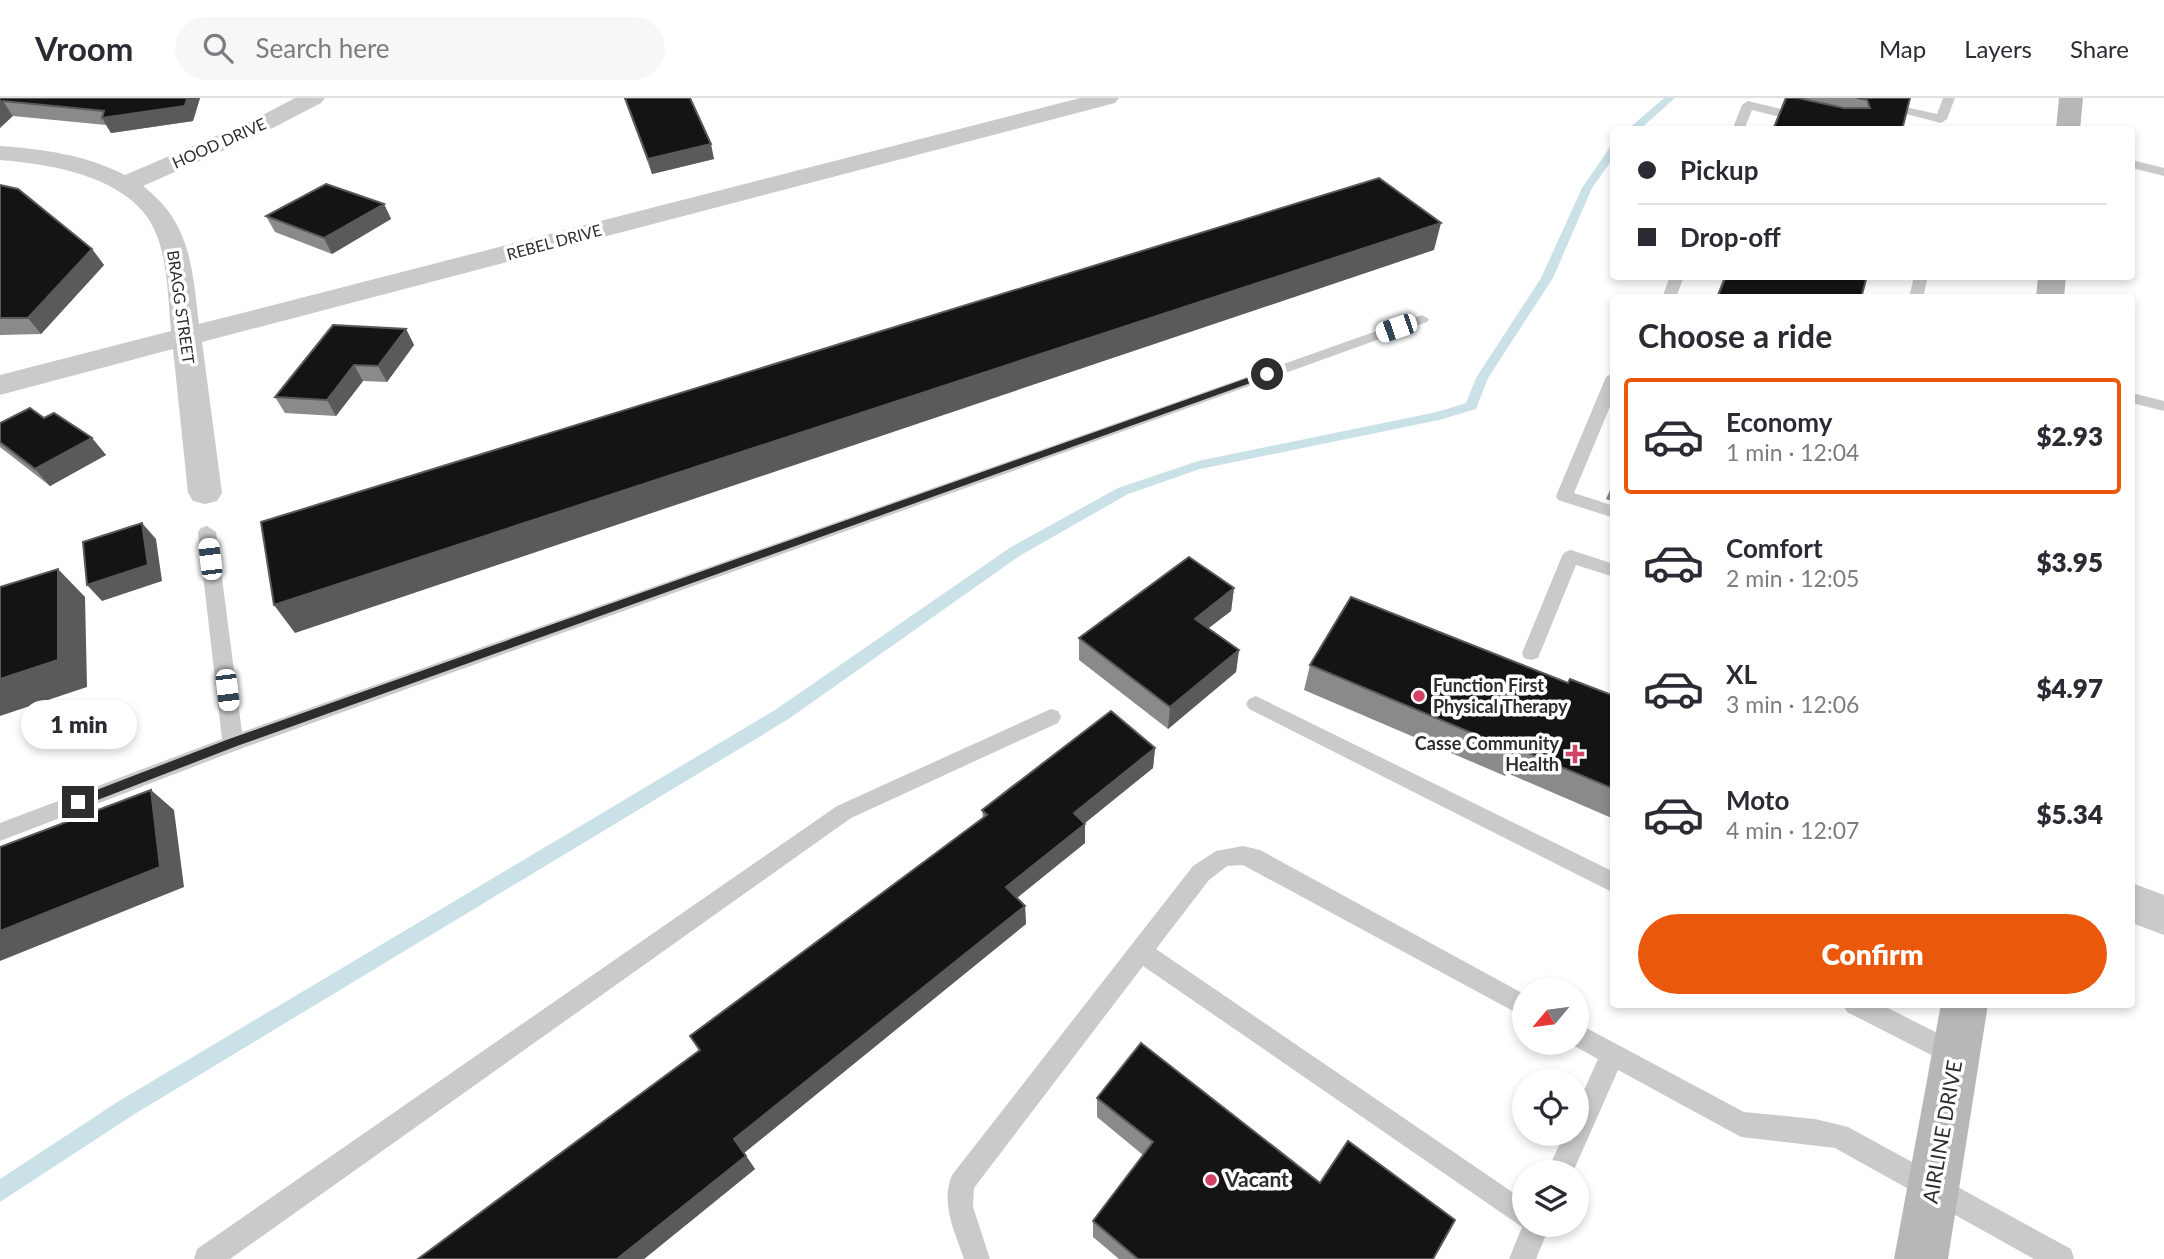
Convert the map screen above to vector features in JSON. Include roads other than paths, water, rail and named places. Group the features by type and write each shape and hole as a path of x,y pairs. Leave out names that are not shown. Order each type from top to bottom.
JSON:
{"main road":[{"path":"2068,126 2071,98"},
{"name":"AIRLINE DRIVE","path":"1921,1259 1964,1008"}],"street":[{"name":"HOOD DRIVE","path":"123,185 249,131 313,98"},
{"name":"REBEL DRIVE","path":"0,385 1107,98"},
{"name":"BRAGG STREET","path":"0,153 59,161 104,175 123,185 161,218 169,232 179,275 205,493"},
{"path":"2135,904 2164,915"}],"lane":[{"path":"1850,98 1941,119 1949,100"},
{"path":"1891,98 1924,106 1934,106 1949,100"},
{"path":"1739,126 1748,105 1834,126"},
{"path":"1745,111 1809,126"},
{"path":"2135,165 2164,172"},
{"path":"0,832 233,743 1422,319"},
{"path":"1610,387 1564,496 1610,511"},
{"path":"2135,399 2164,406"},
{"path":"207,532 233,743"},
{"path":"1531,653 1571,556 1610,571"},
{"path":"1256,704 1610,881"},
{"path":"207,1259 844,812 1051,717"},
{"path":"977,1259 960,1207 961,1184 1201,873 1217,860 1232,854 1252,857 1512,999"},
{"path":"1140,951 1512,1207"},
{"path":"1863,1008 1956,1055"},
{"path":"1589,1041 1741,1124 1764,1128 1816,1130 1839,1136 2062,1259"},
{"path":"1565,1160 1613,1054"},
{"path":"1522,1259 1532,1237"}],"waterway":[{"path":"1637,126 1670,98"},
{"path":"0,1191 126,1108 781,715 1016,551 1123,491 1198,465 1439,416 1471,406 1482,378 1547,278 1587,188 1610,155"}],"place":[{"name":"Function First Physical Therapy","path":"1419,696"},
{"name":"Casse Community Health","path":"1575,754"},
{"name":"Vacant","path":"1211,1180"}]}
